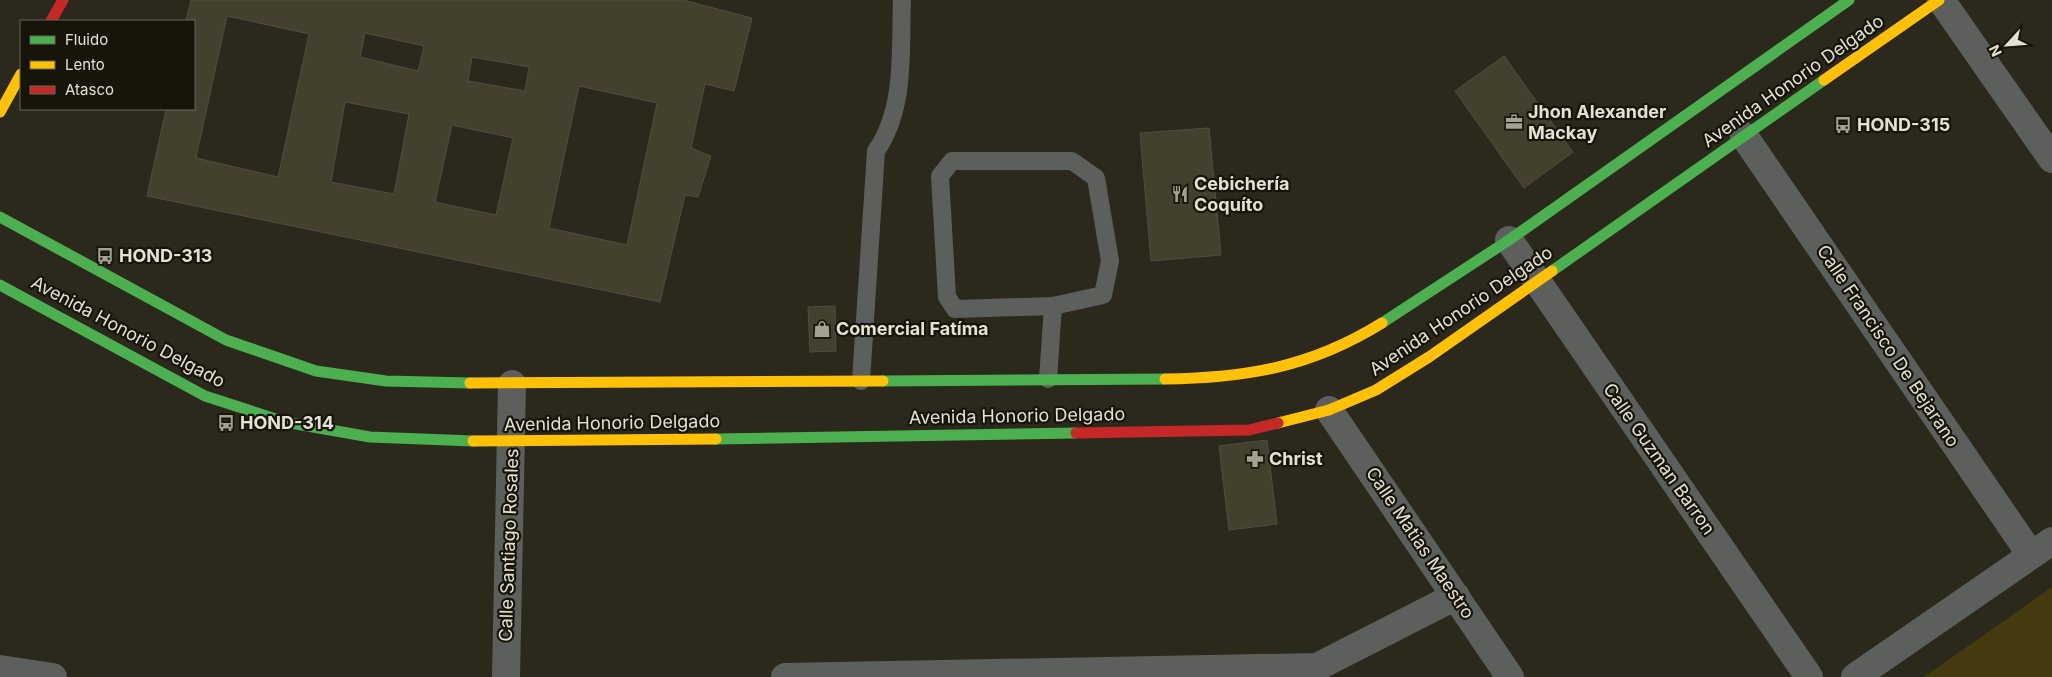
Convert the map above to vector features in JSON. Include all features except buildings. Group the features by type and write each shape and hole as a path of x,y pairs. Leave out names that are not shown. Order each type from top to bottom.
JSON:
{"street":[{"path":"52,20 63,0"},
{"name":"Avenida Honorio Delgado","path":"0,218 226,340 316,371 386,381 512,384 1176,379 1241,376 1303,362 1353,341 1509,240 1849,0"},
{"path":"1940,0 2052,159"},
{"name":"Avenida Honorio Delgado","path":"0,285 205,396 285,422 370,437 512,442 1250,430 1329,410 1384,385 1429,357 1940,0"},
{"path":"0,112 20,76"},
{"name":"Calle Francisco De Bejarano","path":"1744,136 2042,548"},
{"name":"Calle Guzman Barron","path":"1509,240 1810,677"},
{"name":"Calle Santiago Rosales","path":"506,677 512,384"},
{"name":"Calle Matias Maestro","path":"1329,410 1510,677"},
{"path":"1855,677 2042,548"},
{"path":"785,677 1317,668 1456,596"},
{"path":"0,669 53,677"}],"lane":[{"path":"861,381 876,151 888,134 898,96 902,0"},
{"path":"952,161 1072,161 1096,178 1110,261 1103,295 1053,306 955,309 947,297 940,176 952,161"},
{"path":"1048,379 1053,306"}],"shaded area":[{"path":"2052,587 2052,677 1924,677"}],"traffic: fast":[{"path":"1382,323 1509,240 1849,0"},
{"path":"1552,271 1824,80"},
{"path":"0,217 226,340 316,371 386,381 470,383"},
{"path":"0,285 205,396 285,422 370,437 473,441"},
{"path":"883,381 1165,379"},
{"path":"716,439 1076,433"}],"traffic: slow":[{"path":"1824,80 1939,0"},
{"path":"0,112 20,76"},
{"path":"1278,423 1329,410 1376,390 1429,357 1552,271"},
{"path":"1165,379 1224,376 1278,367 1330,350 1382,323"},
{"path":"470,383 883,381"},
{"path":"473,441 716,439"}],"traffic: jam":[{"path":"52,20 63,0"},
{"path":"1076,433 1249,430 1278,423"}],"place":[{"name":"Jhon Alexander Mackay","path":"1514,122"},
{"name":"HOND-315","path":"1843,125"},
{"name":"Cebichería Coquíto","path":"1180,194"},
{"name":"HOND-313","path":"105,256"},
{"name":"Comercial Fatíma","path":"822,329"},
{"name":"HOND-314","path":"226,423"},
{"name":"Christ","path":"1255,459"}]}
